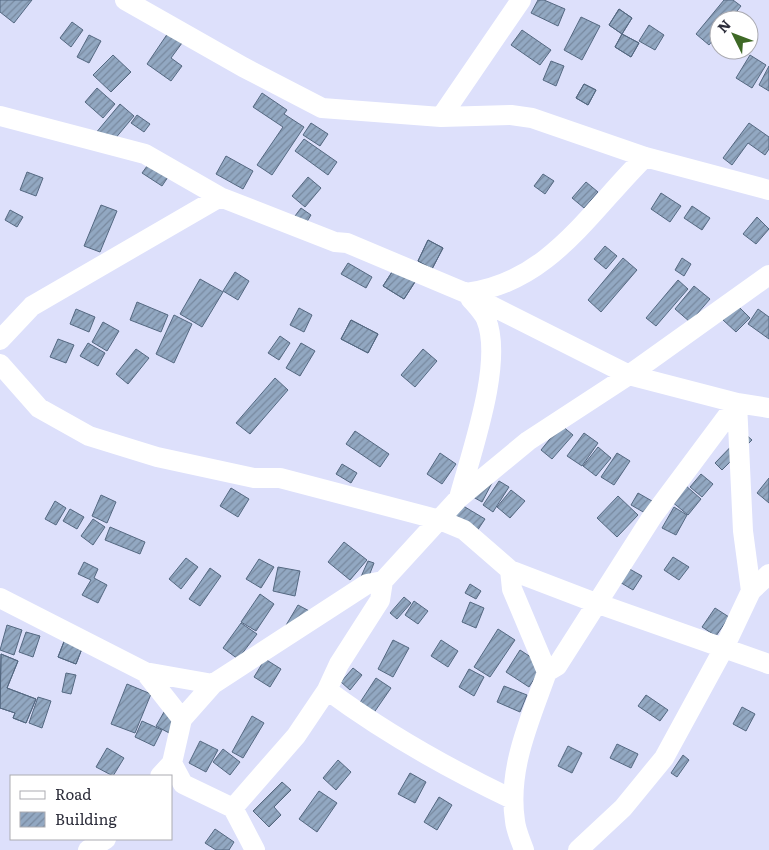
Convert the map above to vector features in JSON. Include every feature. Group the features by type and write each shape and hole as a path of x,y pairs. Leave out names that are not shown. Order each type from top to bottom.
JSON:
{"street":[{"path":"125,0 217,53 322,108 441,117 511,115 532,118 645,157 769,190"},
{"path":"441,117 521,0"},
{"path":"0,116 145,154 220,197 335,242 347,243 466,293 629,375 737,403 769,408"},
{"path":"466,293 485,291 516,279 548,260 645,157"},
{"path":"0,340 32,306 220,197"},
{"path":"233,808 296,736 327,690 339,664 380,600 383,581 459,498 528,441 629,375 769,275"},
{"path":"459,498 490,379 493,351 486,318 466,293"},
{"path":"0,364 39,408 90,436 156,457 254,478 280,478 440,520 464,530 510,570 596,603 769,664"},
{"path":"737,403 743,531 751,591"},
{"path":"524,850 515,823 512,799 519,749 547,672 557,666 652,517 737,403"},
{"path":"510,570 512,589 547,672"},
{"path":"578,850 623,808 664,758 724,648 751,591 769,574"},
{"path":"254,850 233,808 183,784 166,770 182,718 213,684 367,584 383,581"},
{"path":"0,598 145,672 213,684"},
{"path":"145,672 182,718"},
{"path":"327,690 363,717 457,773 512,799"},
{"path":"88,850 104,840"}],"building":[{"path":"0,0 32,0 14,23 0,12"},
{"path":"538,0 544,0 565,9 558,26 531,13"},
{"path":"724,0 733,0 741,6 738,10 716,10"},
{"path":"619,9 632,18 622,34 609,25"},
{"path":"619,9 632,18 622,34 609,25"},
{"path":"581,17 600,26 582,60 564,50"},
{"path":"709,18 709,45 696,34"},
{"path":"72,22 83,30 71,47 60,38"},
{"path":"649,25 664,35 655,50 639,41"},
{"path":"522,30 551,50 540,65 511,45"},
{"path":"168,33 182,43 171,58 182,66 171,81 147,64"},
{"path":"622,34 639,43 631,57 615,47"},
{"path":"622,34 639,43 631,57 615,47"},
{"path":"89,35 101,41 89,63 77,57"},
{"path":"113,55 131,72 111,92 93,75"},
{"path":"747,60 758,60 766,65 752,88 736,78"},
{"path":"551,61 564,66 556,86 543,80"},
{"path":"769,66 769,91 759,85"},
{"path":"584,84 596,90 588,105 576,98"},
{"path":"584,84 596,90 588,105 576,98"},
{"path":"97,88 115,104 103,118 85,102"},
{"path":"262,93 287,110 284,114 304,127 272,175 257,165 283,127 253,107"},
{"path":"120,104 134,116 109,146 95,134"},
{"path":"137,115 150,124 144,132 131,123"},
{"path":"311,123 328,134 320,146 303,135"},
{"path":"749,123 769,137 769,149 765,155 748,143 732,165 723,158"},
{"path":"304,139 337,162 328,175 295,151"},
{"path":"226,156 253,171 243,189 216,174"},
{"path":"150,162 170,174 162,186 142,173"},
{"path":"27,172 43,178 36,196 20,190"},
{"path":"543,174 554,181 545,194 534,186"},
{"path":"308,177 321,188 305,207 292,196"},
{"path":"586,182 598,192 584,208 572,198"},
{"path":"661,193 681,206 670,222 651,209"},
{"path":"101,205 117,211 100,252 84,246"},
{"path":"692,206 710,218 702,230 684,218"},
{"path":"301,208 311,215 303,228 292,220"},
{"path":"10,210 23,217 17,227 5,220"},
{"path":"757,217 769,229 756,244 743,234"},
{"path":"428,240 443,248 432,269 418,261"},
{"path":"428,240 443,248 432,269 418,261"},
{"path":"605,246 617,256 606,269 594,259"},
{"path":"401,258 422,271 404,299 383,286"},
{"path":"401,258 422,271 404,299 383,286"},
{"path":"623,258 637,270 601,312 588,300"},
{"path":"682,258 691,264 684,276 675,270"},
{"path":"348,263 372,277 366,288 341,274"},
{"path":"235,272 249,281 238,300 223,291"},
{"path":"200,279 223,292 202,327 180,314"},
{"path":"678,280 688,289 656,326 646,318"},
{"path":"694,286 710,299 690,322 675,309"},
{"path":"137,302 168,315 161,332 130,320"},
{"path":"737,305 750,318 736,332 723,320"},
{"path":"299,308 312,315 304,332 290,325"},
{"path":"76,309 95,317 89,332 70,324"},
{"path":"758,309 769,317 769,339 748,324"},
{"path":"174,315 192,324 174,363 156,354"},
{"path":"351,320 378,334 368,353 341,339"},
{"path":"351,320 378,334 368,353 341,339"},
{"path":"103,322 119,331 107,351 92,342"},
{"path":"280,336 290,343 279,360 268,353"},
{"path":"58,339 74,345 66,363 50,357"},
{"path":"88,343 105,353 98,366 80,356"},
{"path":"301,343 315,351 300,376 286,368"},
{"path":"136,349 149,358 128,384 116,374"},
{"path":"423,349 437,361 415,387 401,375"},
{"path":"275,378 288,390 250,434 236,423"},
{"path":"561,425 573,435 552,459 541,450"},
{"path":"355,431 389,454 380,467 346,444"},
{"path":"584,433 598,443 582,466 567,456"},
{"path":"744,433 752,440 722,470 715,463"},
{"path":"598,447 611,458 596,476 583,466"},
{"path":"440,453 456,464 442,484 427,474"},
{"path":"617,453 630,461 614,485 601,477"},
{"path":"342,464 357,473 351,483 336,474"},
{"path":"701,474 713,484 702,497 690,487"},
{"path":"769,478 769,503 757,493"},
{"path":"493,481 482,502 466,493"},
{"path":"499,481 509,487 493,512 483,505"},
{"path":"685,485 701,499 688,515 671,501"},
{"path":"231,488 249,499 238,517 220,506"},
{"path":"511,490 525,501 510,518 497,507"},
{"path":"638,493 652,501 645,513 631,505"},
{"path":"101,495 116,502 107,523 92,516"},
{"path":"618,496 638,515 617,537 597,518"},
{"path":"55,501 66,508 56,525 45,519"},
{"path":"455,501 485,519 475,534 446,517"},
{"path":"674,507 687,515 676,535 662,528"},
{"path":"70,509 84,517 77,529 63,521"},
{"path":"93,519 105,527 93,545 81,536"},
{"path":"110,527 145,542 140,554 105,540"},
{"path":"344,542 367,560 350,580 328,562"},
{"path":"673,557 689,567 679,580 664,570"},
{"path":"186,558 198,567 181,589 169,579"},
{"path":"259,559 274,567 261,588 246,579"},
{"path":"368,561 374,563 367,581 360,579"},
{"path":"84,562 98,569 94,578 107,585 98,603 82,595 91,580 78,574"},
{"path":"278,567 300,571 295,596 273,591"},
{"path":"626,567 642,576 633,590 618,581"},
{"path":"210,568 221,576 200,606 189,599"},
{"path":"470,584 481,591 476,599 465,593"},
{"path":"260,594 274,604 256,631 241,622"},
{"path":"404,597 411,603 397,619 390,613"},
{"path":"414,601 428,611 418,624 405,615"},
{"path":"470,602 484,608 476,628 462,622"},
{"path":"298,605 313,613 282,632"},
{"path":"715,608 729,617 716,636 702,627"},
{"path":"241,623 257,634 238,659 223,648"},
{"path":"7,625 22,630 14,655 0,650"},
{"path":"498,629 515,640 490,677 474,667"},
{"path":"26,632 40,636 33,657 19,652"},
{"path":"65,639 83,646 76,664 58,657"},
{"path":"65,639 83,646 76,664 58,657"},
{"path":"393,640 409,648 393,677 378,669"},
{"path":"441,640 458,651 448,667 431,656"},
{"path":"520,650 543,665 529,687 506,672"},
{"path":"1,654 18,661 7,688 36,699 26,723 13,718 15,713 0,708"},
{"path":"1,654 18,661 7,688 36,699 26,723 13,718 15,713 0,708"},
{"path":"265,659 281,669 270,687 254,677"},
{"path":"353,668 362,675 350,690 341,682"},
{"path":"469,669 484,677 474,696 459,687"},
{"path":"66,673 76,675 71,694 62,692"},
{"path":"376,678 391,688 373,714 359,704"},
{"path":"127,684 151,694 135,733 111,724"},
{"path":"504,686 527,695 520,712 497,702"},
{"path":"646,695 668,710 660,721 638,706"},
{"path":"38,697 51,701 42,728 29,723"},
{"path":"168,705 182,714 171,734 156,726"},
{"path":"742,707 755,714 746,731 733,724"},
{"path":"252,716 264,723 243,758 232,752"},
{"path":"142,721 162,730 154,746 135,737"},
{"path":"200,741 218,750 206,772 189,763"},
{"path":"617,744 638,754 631,768 610,758"},
{"path":"568,746 582,753 572,773 558,766"},
{"path":"107,748 124,758 114,775 96,767"},
{"path":"223,749 240,762 230,775 213,762"},
{"path":"683,755 689,760 677,777 671,773"},
{"path":"338,760 351,772 336,790 323,778"},
{"path":"410,773 426,782 415,803 398,794"},
{"path":"282,782 291,790 274,807 281,815 269,827 253,811"},
{"path":"319,791 337,803 317,832 299,819"},
{"path":"439,797 452,805 437,830 424,822"},
{"path":"215,829 234,842 229,850 216,850 205,843"}]}
